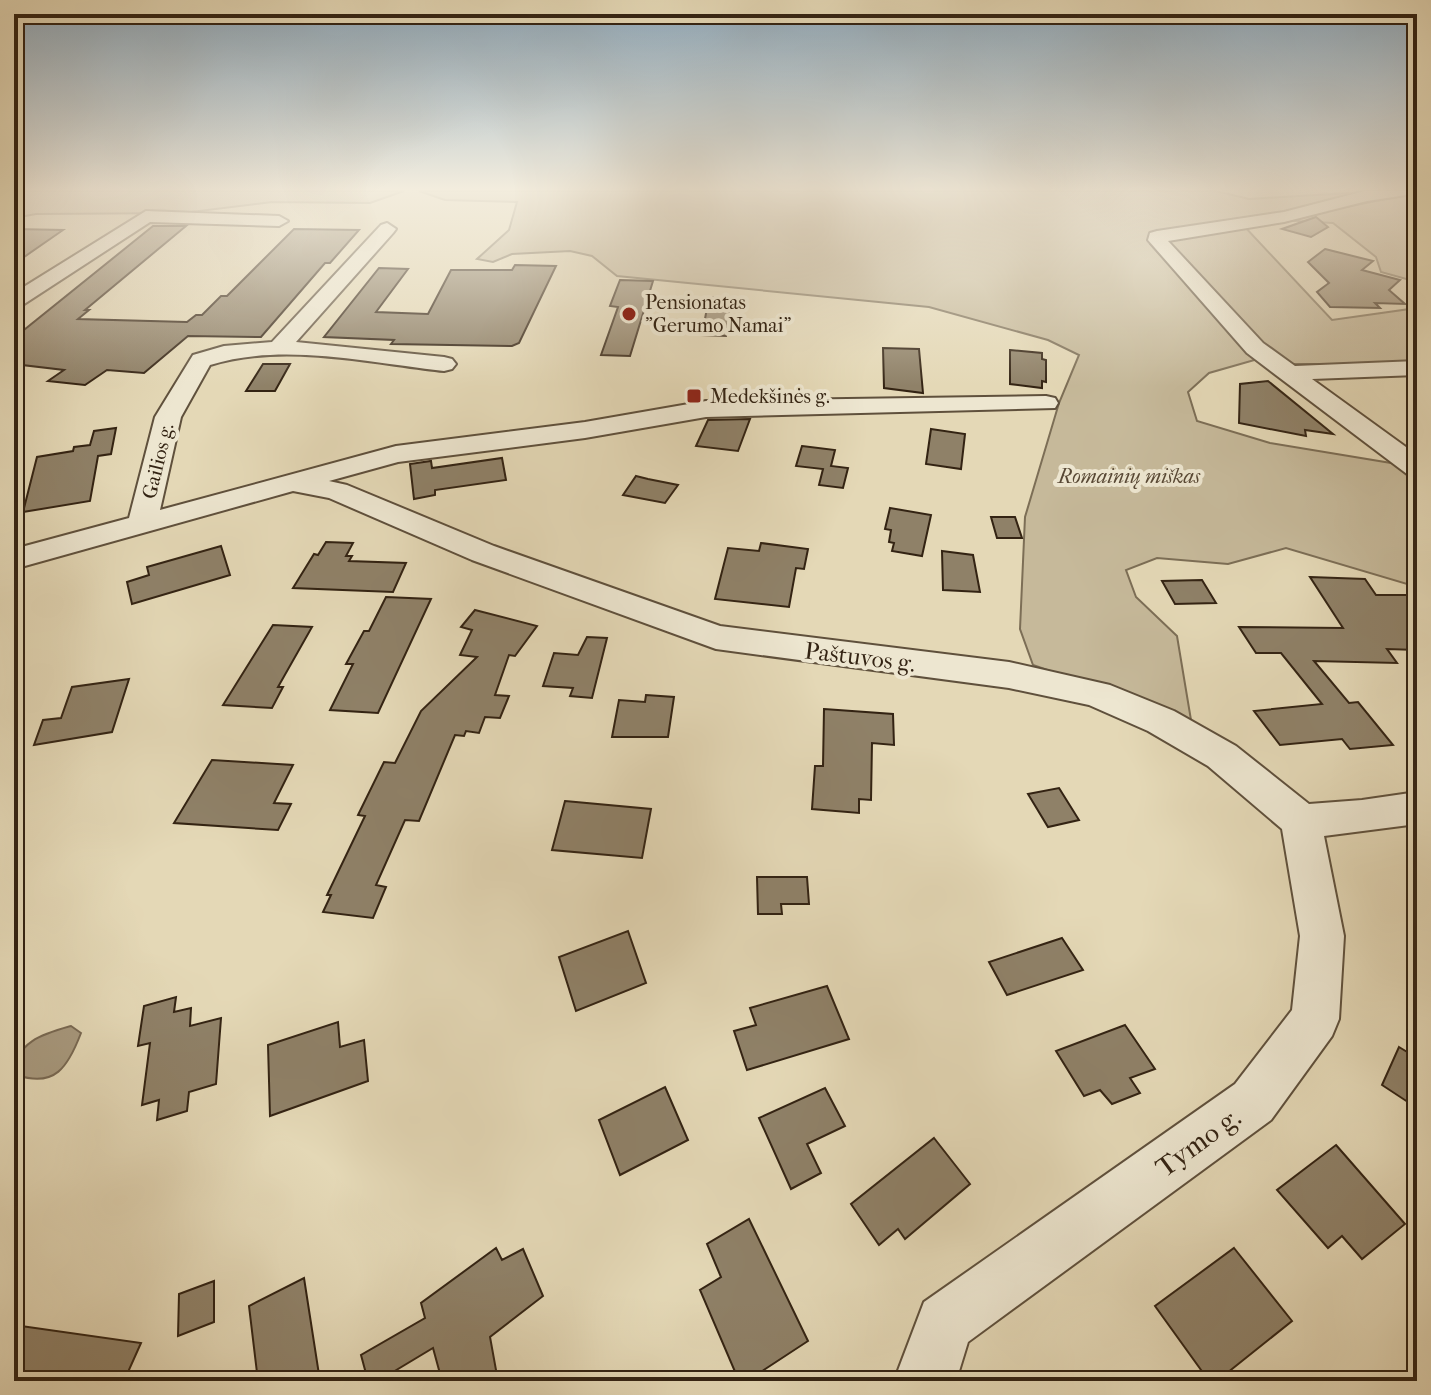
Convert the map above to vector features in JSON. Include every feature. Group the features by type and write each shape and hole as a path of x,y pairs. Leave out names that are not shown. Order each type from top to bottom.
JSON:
{"street":[{"path":"14,302 84,256"},
{"path":"278,349 362,256"},
{"path":"1171,256 1255,348 1411,461"},
{"name":"Gailios g.","path":"143,522 168,417 201,360 230,350 278,349 444,364"},
{"path":"1290,374 1344,369 1417,368"},
{"path":"14,559 396,454 585,430 677,412 759,407 1046,403"},
{"name":"Paštuvos g.","path":"290,482 337,491 483,553 716,637 1009,675 1097,694 1161,721 1222,756 1301,821"},
{"path":"1301,821 1362,817 1417,808"},
{"name":"Tymo g.","path":"925,1381 945,1323 1253,1102 1315,1019 1322,936 1301,821"}],"green space":[{"name":"Romainių miškas","path":"480,256 507,256 493,262 477,259"},
{"name":"Romainių miškas","path":"592,256 1161,256 1258,359 1209,373 1188,392 1197,421 1270,443 1397,464 1417,480 1417,587 1286,548 1228,564 1157,558 1126,570 1136,597 1177,636 1191,720 1033,665 1020,629 1025,517 1059,403 1079,355 1048,340 929,307 617,276"},
{"path":"1181,256 1272,256 1332,320 1417,308 1417,364 1292,364 1276,356"},
{"path":"1417,256 1417,282 1381,272 1376,257"}],"shaded area":[{"path":"71,1026 81,1033 71,1056 58,1072 41,1079 17,1075 17,1064 25,1047 42,1036"}],"building":[{"path":"14,256 25,256 14,264"},
{"path":"116,256 150,256 78,319 187,322 196,315 202,315 221,296 227,296 267,256 336,256 330,263 325,263 261,337 188,336 144,373 107,370 85,385 48,381 64,370 14,364 14,338"},
{"path":"1316,256 1353,256 1373,261 1362,270 1400,280 1389,290 1405,304 1375,303 1380,308 1330,307 1317,292 1329,283 1308,262"},
{"path":"515,265 556,266 519,343 512,346 391,344 394,340 324,337 379,268 408,269 376,312 428,314 451,270 512,270"},
{"name":"Pensionatas \"Gerumo Namai\"","path":"620,280 653,281 630,356 601,355 618,307 610,306"},
{"path":"709,297 731,297 726,336 702,335"},
{"path":"883,348 919,349 923,393 884,388"},
{"path":"1010,350 1042,353 1042,359 1046,360 1046,382 1042,381 1042,388 1010,384"},
{"path":"263,364 290,364 275,391 246,391"},
{"path":"1268,381 1333,434 1305,430 1306,436 1239,423 1240,384"},
{"path":"750,419 738,451 696,446 708,420"},
{"path":"116,428 111,454 98,456 90,501 23,512 37,457 90,445 94,431"},
{"path":"931,429 965,434 961,469 926,464"},
{"path":"802,446 835,450 831,466 848,468 843,488 819,485 823,469 796,466"},
{"path":"502,458 506,480 435,490 435,495 414,499 410,464 431,461 432,468"},
{"path":"636,476 678,485 665,503 623,495"},
{"path":"890,508 931,515 922,556 892,551 894,543 889,542 891,530 885,529"},
{"path":"991,517 1015,517 1022,538 997,538"},
{"path":"326,542 353,543 346,556 352,556 349,561 406,563 393,592 293,588 314,554 318,555"},
{"path":"761,543 808,549 804,569 796,568 789,607 715,599 728,548 759,551"},
{"path":"221,546 230,575 132,604 127,582 149,575 147,567"},
{"path":"942,551 973,555 980,592 943,590"},
{"path":"1310,577 1365,579 1376,595 1417,595 1417,650 1387,649 1397,663 1314,661 1349,703 1358,702 1393,745 1350,749 1342,739 1280,745 1254,711 1322,704 1281,653 1256,653 1239,627 1343,628"},
{"path":"1202,580 1216,603 1175,604 1162,581"},
{"path":"386,597 431,599 378,713 330,710 353,664 346,664 364,631 369,631"},
{"path":"475,610 537,626 515,656 509,655 495,695 509,696 500,718 485,717 479,733 466,731 464,736 455,735 419,821 405,820 376,885 386,887 373,918 323,912 331,895 327,895 365,816 358,815 384,762 395,763 421,711 477,657 460,655 472,630 461,627"},
{"path":"273,625 312,627 278,687 283,687 272,708 223,705"},
{"path":"587,637 607,638 592,698 570,696 573,688 543,686 554,653 578,655"},
{"path":"129,679 112,732 34,745 43,720 61,718 72,687"},
{"path":"646,695 674,697 668,737 612,737 619,700 645,702"},
{"path":"824,709 893,714 894,745 872,743 871,800 859,799 859,813 812,809 815,766 823,766"},
{"path":"212,760 293,765 274,803 291,804 278,830 174,823"},
{"path":"1059,788 1079,820 1048,827 1028,794"},
{"path":"565,801 651,809 642,858 552,850"},
{"path":"757,877 807,877 809,904 781,904 782,914 758,914"},
{"path":"628,931 646,983 576,1011 559,957"},
{"path":"1062,938 1083,970 1007,995 989,962"},
{"path":"827,986 849,1039 747,1070 734,1031 756,1025 750,1008"},
{"path":"176,997 174,1012 191,1008 190,1026 221,1018 216,1084 189,1092 187,1111 157,1120 159,1100 142,1105 150,1043 138,1046 144,1006"},
{"path":"338,1022 340,1047 364,1040 368,1081 270,1116 268,1045"},
{"path":"1125,1025 1155,1069 1130,1078 1140,1093 1112,1104 1100,1090 1084,1096 1056,1051"},
{"path":"1399,1047 1417,1058 1417,1108 1382,1085"},
{"path":"665,1087 688,1140 620,1175 599,1120"},
{"path":"825,1088 845,1126 807,1144 821,1173 791,1189 759,1118"},
{"path":"934,1138 970,1184 905,1239 898,1229 879,1245 851,1204"},
{"path":"1336,1145 1405,1224 1362,1259 1342,1236 1328,1248 1277,1190"},
{"path":"749,1219 808,1341 747,1381 739,1381 700,1290 721,1277 707,1244"},
{"path":"496,1248 502,1260 523,1249 543,1296 490,1337 498,1381 442,1381 433,1348 378,1381 368,1381 361,1355 425,1318 421,1303"},
{"path":"1234,1248 1292,1321 1217,1381 1209,1381 1155,1306"},
{"path":"304,1278 320,1381 258,1381 249,1306"},
{"path":"214,1281 214,1322 178,1336 179,1294"},
{"path":"14,1325 141,1343 124,1381 14,1381"}],"place":[{"name":"Pensionatas \"Gerumo Namai\"","path":"629,314"},
{"name":"Medekšinės g.","path":"694,396"}]}
